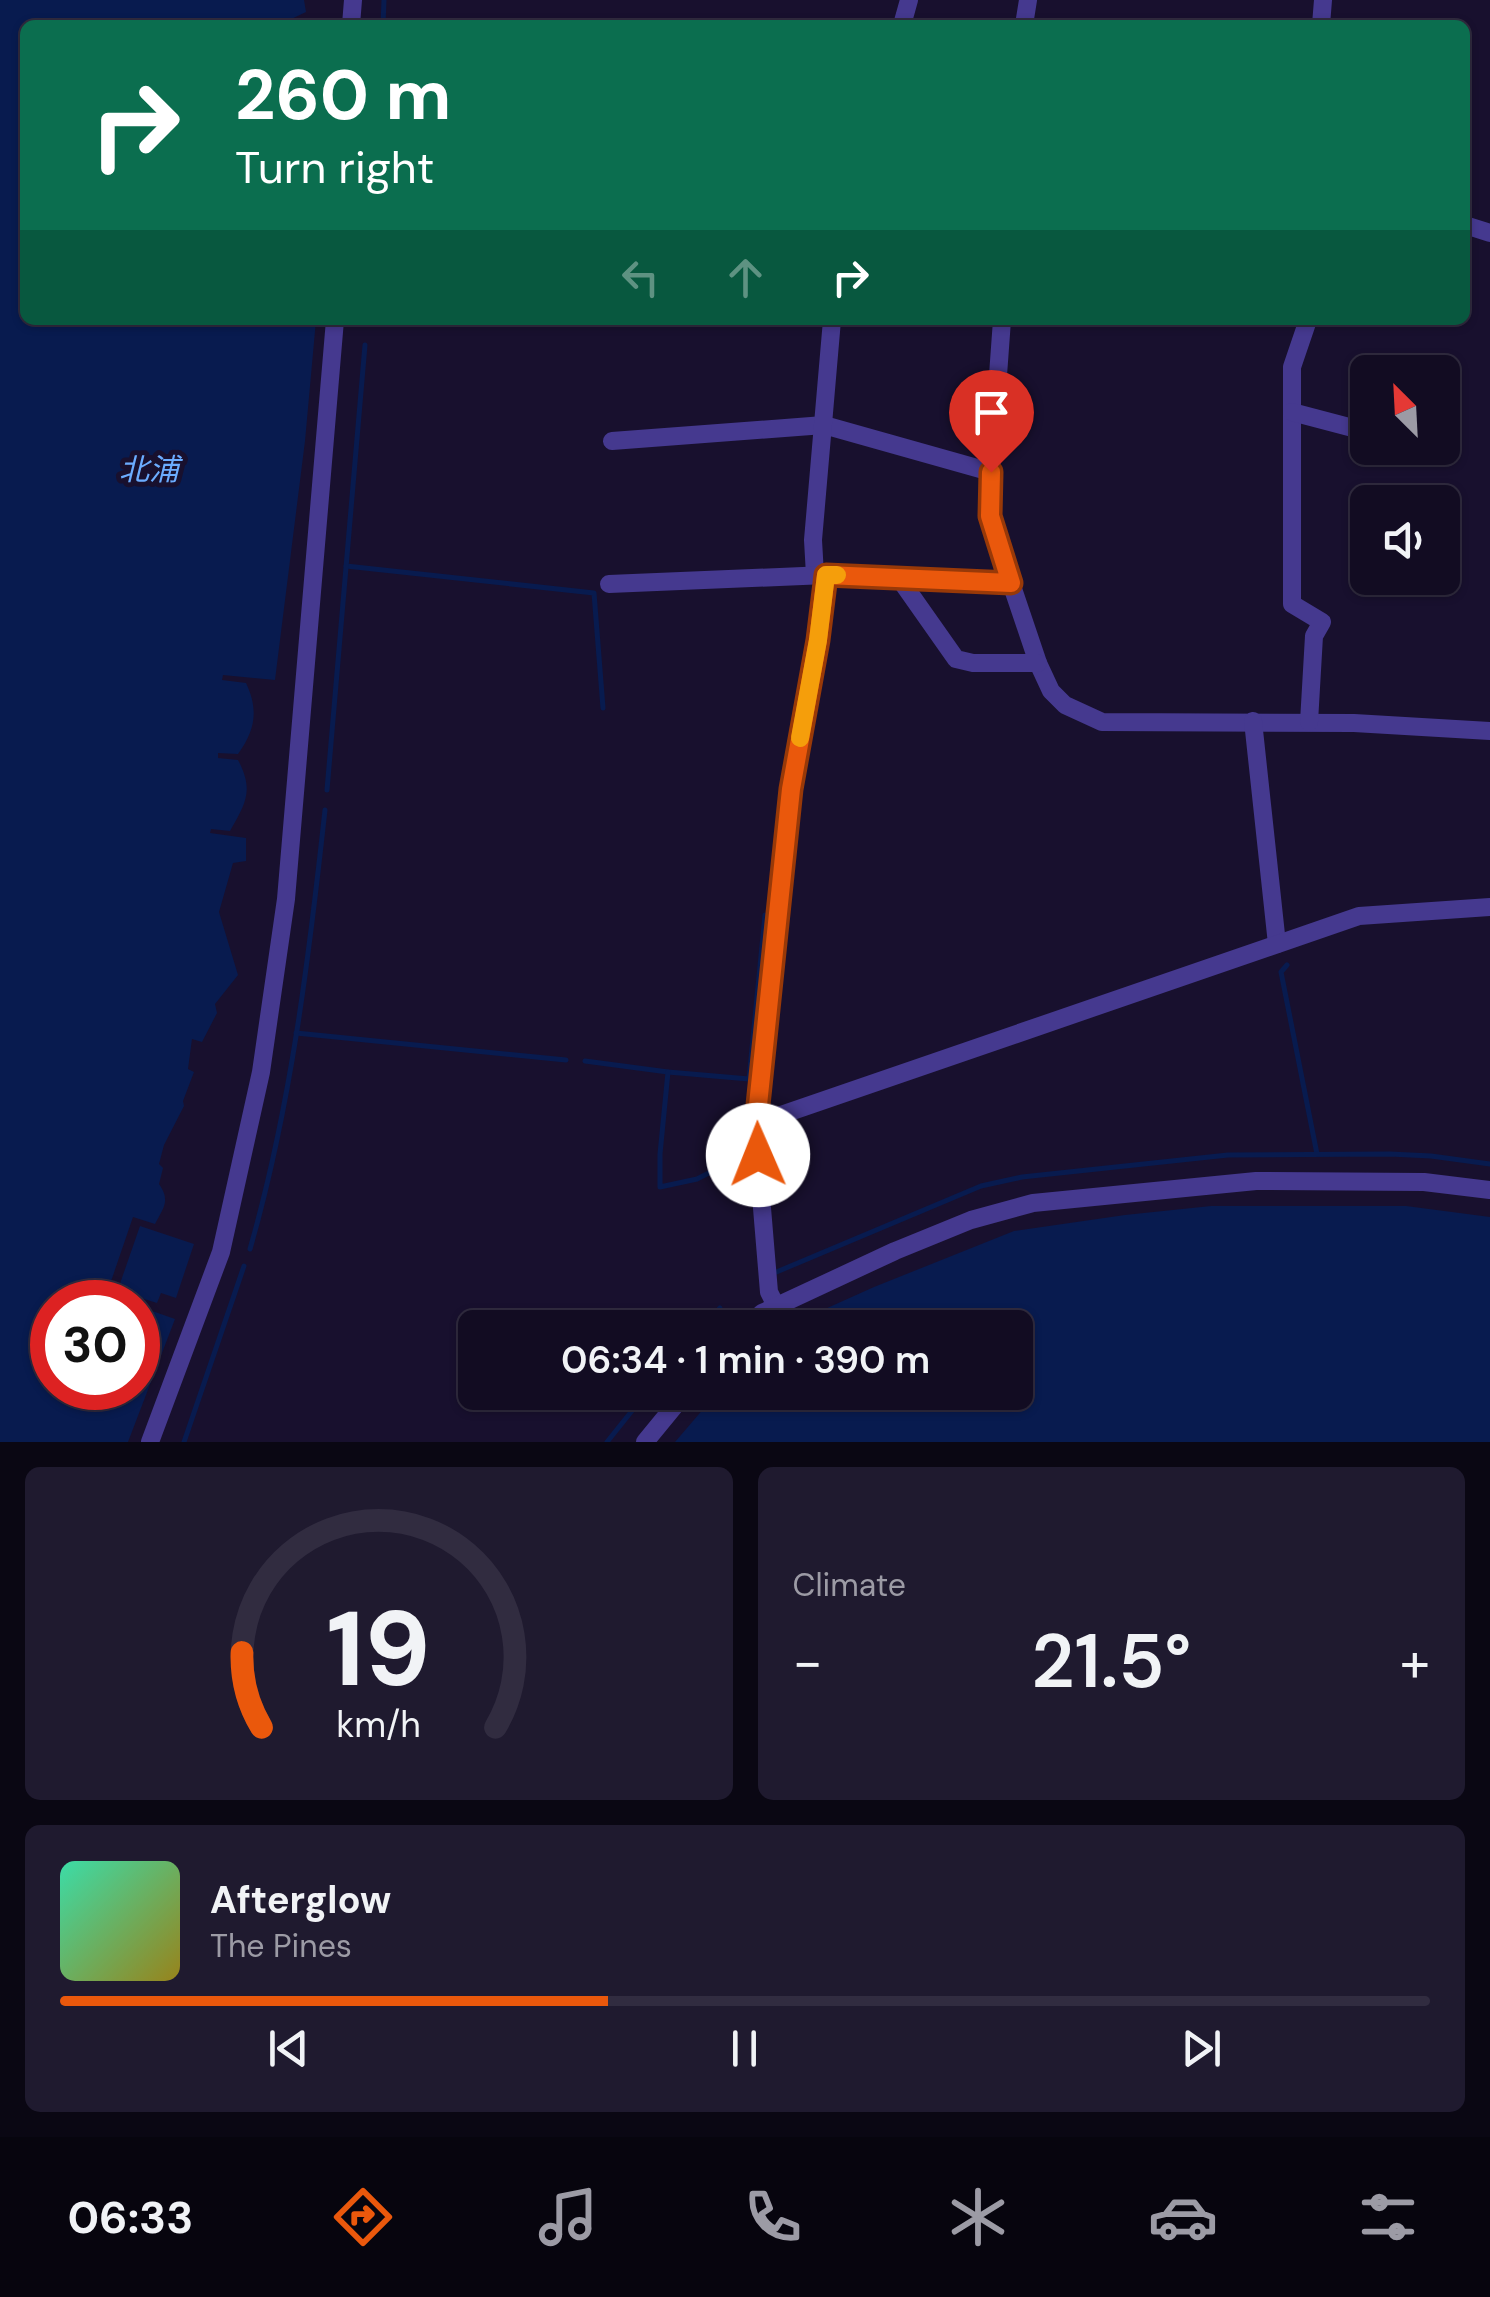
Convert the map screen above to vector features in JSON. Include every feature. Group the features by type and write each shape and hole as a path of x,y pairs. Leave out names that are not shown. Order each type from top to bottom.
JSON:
{"street":[{"path":"150,1442 221,1252 261,1072 286,899 335,325"},
{"path":"777,1308 769,1292 756,1124 791,789 818,640 820,575 813,540 832,325"},
{"path":"1002,325 990,516 1038,663 1051,691 1065,705 1102,722 1309,722 1490,731"},
{"path":"1306,325 1292,367 1292,604 1322,622 1314,636 1309,722"},
{"path":"1292,412 1350,427"},
{"path":"612,441 824,426 991,472"},
{"path":"609,584 820,575 1011,583"},
{"path":"899,578 956,659 974,663 1038,663"},
{"path":"1252,721 1276,944"},
{"path":"756,1124 1359,916 1490,907"},
{"path":"772,1310 895,1251 972,1220 1033,1202 1256,1181 1424,1182 1490,1190"},
{"path":"646,1442 672,1410"}],"water":[{"name":"北浦","path":"0,0 304,0 306,12 289,20 20,20 20,325 316,325 275,680 223,675 222,680 246,683 254,711 251,729 238,754 218,753 218,758 238,760 246,780 244,804 230,831 211,829 210,833 246,838 246,861 233,863 219,912 238,975 215,1004 217,1013 202,1042 192,1039 188,1069 194,1072 159,1164 163,1168 159,1184 165,1200 155,1224 133,1217 111,1280 30,1280 30,1410 140,1410 128,1442 0,1442"},
{"path":"1211,1206 1406,1206 1490,1217 1490,1442 675,1442 702,1410 1033,1410 1033,1310 823,1310 1014,1231"},
{"path":"140,1226 194,1244 176,1298 160,1296 160,1280 121,1280"},
{"name":"北浦","path":"160,1314 175,1319 160,1358"}],"waterway":[{"path":"383,20 384,0"},
{"path":"327,790 365,345"},
{"path":"346,566 594,593 603,708"},
{"path":"250,1249 288,1086 325,810"},
{"path":"585,1061 749,1079 765,915"},
{"path":"1287,965 1281,972 1317,1154"},
{"path":"296,1033 566,1060"},
{"path":"668,1072 660,1187 697,1179 744,1155"},
{"path":"774,1273 981,1186 1022,1177 1228,1155 1390,1154 1490,1164"},
{"path":"184,1442 244,1266"},
{"path":"607,1442 633,1410"}],"slow traffic":[{"path":"800,738 826,575 837,575"}],"route":[{"path":"758,1155 756,1124 791,789 826,575 1011,583 990,516 991,472"}]}
